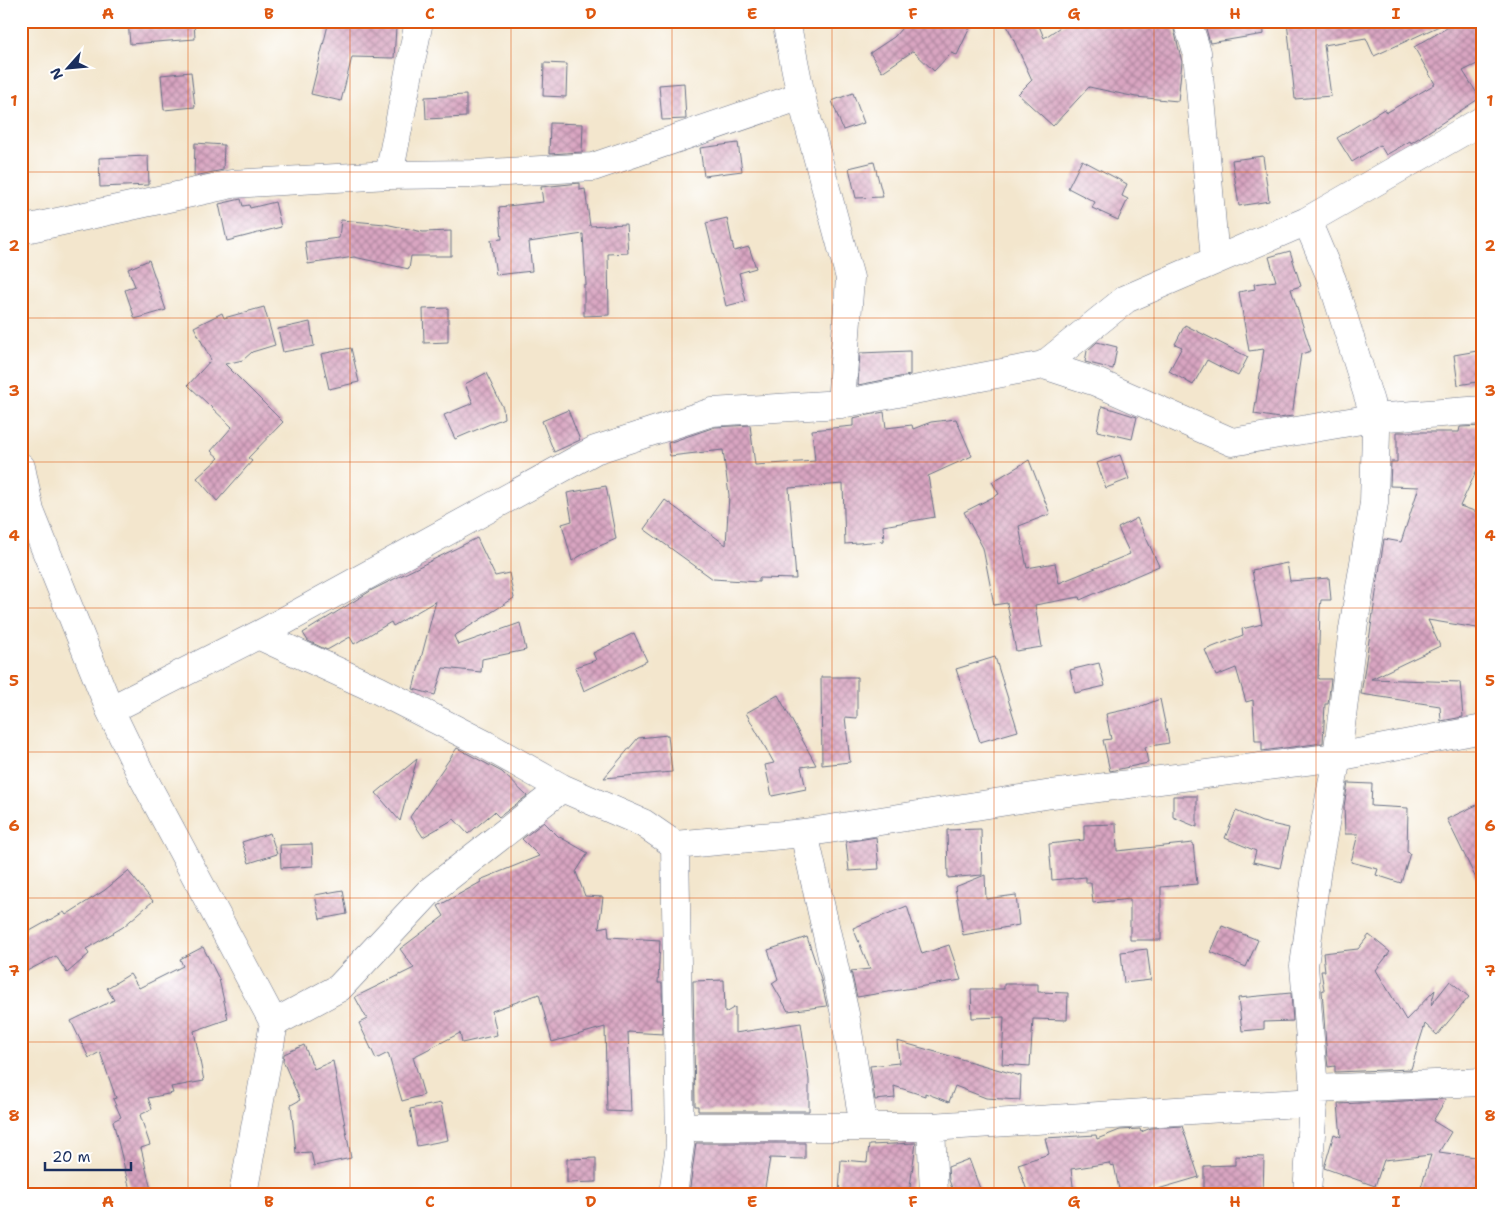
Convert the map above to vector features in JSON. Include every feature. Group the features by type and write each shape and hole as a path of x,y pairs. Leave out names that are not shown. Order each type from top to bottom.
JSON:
{"street":[{"path":"390,175 419,21"},
{"path":"786,21 801,96 850,278 841,404"},
{"path":"1187,21 1197,52 1215,260"},
{"path":"21,230 232,184 390,175 473,174 593,167 801,96"},
{"path":"110,710 258,635 595,450 712,412 841,404 1044,365 1126,299 1307,221 1483,120"},
{"path":"1307,221 1332,280 1376,432 1374,503 1353,629 1336,757 1317,868 1304,966 1314,1096 1307,1194"},
{"path":"1044,365 1096,382 1232,442 1372,418 1483,410"},
{"path":"21,467 26,512 110,710 139,770 274,1023 243,1194"},
{"path":"258,635 395,699 486,745 562,788 643,823 675,845 804,833 1052,794 1336,757 1483,728"},
{"path":"274,1023 339,988 429,892 562,788"},
{"path":"804,833 845,1014 864,1127"},
{"path":"672,1194 680,1145 675,845"},
{"path":"680,1127 932,1127 1483,1082"},
{"path":"932,1127 934,1194"}],"building":[{"path":"128,21 194,21 195,39 130,44"},
{"path":"329,21 358,21 358,24 396,28 394,58 352,57 341,101 311,94"},
{"path":"908,21 973,21 957,55 951,53 934,71 913,51 882,72 870,53 894,37"},
{"path":"1005,21 1037,21 1044,38 1069,21 1172,21 1182,62 1178,101 1136,97 1089,87 1053,126 1018,94 1032,80"},
{"path":"1204,21 1263,21 1264,34 1210,43"},
{"path":"1287,21 1450,21 1374,56 1366,38 1324,45 1331,96 1295,99"},
{"path":"1459,21 1483,21 1483,61 1463,71 1480,98 1411,143 1410,141 1386,155 1380,145 1352,162 1337,138 1384,109 1386,113 1435,84 1414,47"},
{"path":"544,63 567,64 566,97 543,96"},
{"path":"191,72 195,107 164,110 161,75"},
{"path":"684,83 686,119 662,120 659,85"},
{"path":"853,93 864,123 843,130 832,101"},
{"path":"466,95 466,117 426,119 425,97"},
{"path":"550,123 583,124 582,152 549,154"},
{"path":"195,143 224,145 223,170 194,176"},
{"path":"738,143 742,171 704,176 700,148"},
{"path":"148,156 149,185 100,187 99,158"},
{"path":"1263,156 1269,201 1239,206 1232,160"},
{"path":"1082,160 1127,184 1122,196 1128,199 1118,220 1092,208 1095,202 1068,188"},
{"path":"874,162 883,197 856,198 849,168"},
{"path":"580,183 580,190 585,189 590,226 626,224 628,253 608,254 609,315 584,316 584,284 586,284 583,234 529,242 532,271 496,275 491,240 502,239 499,207 543,202 541,187"},
{"path":"241,199 243,206 249,205 250,208 275,202 281,227 227,241 219,204"},
{"path":"727,218 734,251 749,247 756,268 739,273 746,301 726,306 706,223"},
{"path":"341,220 385,224 423,232 451,231 451,256 411,256 409,269 354,257 308,264 305,242 339,238"},
{"path":"1290,251 1301,286 1291,289 1311,351 1301,354 1292,416 1279,418 1254,414 1264,349 1249,351 1239,292 1255,289 1254,284 1276,281 1269,257"},
{"path":"149,260 166,310 135,319 125,290 135,286 128,269"},
{"path":"264,307 275,345 252,352 243,360 225,364 283,422 248,458 252,461 217,501 197,478 219,458 211,451 232,427 188,385 211,360 194,327 222,313 224,318"},
{"path":"448,308 448,342 424,343 423,309"},
{"path":"310,322 314,346 283,352 278,329"},
{"path":"1185,325 1248,357 1238,376 1207,360 1193,385 1169,371 1182,347 1175,344"},
{"path":"1097,342 1117,347 1113,369 1085,362 1087,351"},
{"path":"351,348 359,382 329,389 321,354"},
{"path":"1483,350 1483,381 1458,385 1454,355"},
{"path":"910,351 910,375 858,385 860,353"},
{"path":"486,373 503,408 504,418 455,439 444,415 473,403 465,384"},
{"path":"1102,406 1137,417 1132,439 1097,431"},
{"path":"568,410 580,440 554,452 542,421"},
{"path":"884,412 886,428 912,425 913,429 931,422 956,419 972,456 928,476 935,517 883,526 884,541 845,544 843,484 789,488 796,579 759,578 759,582 713,579 644,529 665,500 726,545 729,495 723,450 670,456 668,443 715,427 750,425 755,465 815,461 812,430 853,426 853,418"},
{"path":"1483,426 1483,457 1460,506 1483,514 1483,629 1428,620 1440,646 1371,679 1460,682 1463,717 1441,721 1440,706 1361,694 1384,539 1401,542 1419,487 1390,486 1391,462 1397,462 1397,432 1459,432 1460,427"},
{"path":"1120,455 1129,479 1106,488 1097,463"},
{"path":"1029,460 1050,514 1019,526 1027,568 1055,563 1059,583 1130,554 1118,528 1137,518 1159,566 1080,600 1079,597 1035,605 1042,647 1016,651 1007,603 994,605 983,548 964,512 999,494 992,482"},
{"path":"606,486 616,539 590,550 572,561 562,524 572,521 567,493"},
{"path":"477,538 495,576 509,573 514,598 454,636 458,645 520,623 526,650 482,659 481,672 443,668 435,695 413,689 436,601 393,626 391,622 354,644 350,637 327,650 308,641 303,633 372,590"},
{"path":"1287,563 1290,581 1329,578 1331,600 1321,600 1320,608 1318,679 1331,679 1328,704 1325,704 1323,743 1262,751 1262,741 1255,741 1253,700 1246,702 1236,668 1216,676 1205,650 1243,635 1242,629 1262,624 1252,570"},
{"path":"634,633 647,661 584,691 575,667 596,660 593,653"},
{"path":"995,657 1018,731 980,742 956,669"},
{"path":"1099,663 1105,686 1075,693 1070,670"},
{"path":"821,677 857,677 857,718 845,717 850,762 822,765"},
{"path":"778,695 816,765 801,767 806,789 772,796 765,765 774,763 746,713"},
{"path":"1160,699 1169,743 1145,747 1148,763 1110,771 1103,740 1111,739 1106,714 1142,706"},
{"path":"668,735 672,772 604,778 638,738"},
{"path":"457,748 502,772 527,796 499,817 494,812 468,834 454,819 423,837 410,817"},
{"path":"417,759 400,821 376,793"},
{"path":"1348,783 1372,784 1371,806 1408,808 1407,852 1410,853 1401,883 1376,875 1378,869 1351,862 1358,834 1345,834 1344,806"},
{"path":"1173,796 1197,796 1197,827 1173,817"},
{"path":"1483,802 1483,893 1447,819"},
{"path":"1236,811 1262,822 1289,828 1280,868 1253,862 1256,851 1225,838"},
{"path":"544,822 558,836 588,853 576,872 585,896 603,897 599,928 608,926 609,937 660,940 658,983 662,983 663,1034 628,1032 631,1112 607,1111 605,1027 552,1042 539,994 492,1011 497,1035 462,1043 460,1033 413,1057 424,1095 402,1101 388,1053 376,1059 359,1023 367,1019 355,997 414,968 400,949 444,916 438,906 481,882 480,880 539,856 522,839"},
{"path":"1116,824 1117,851 1193,843 1197,884 1161,887 1161,940 1130,940 1130,899 1093,903 1091,883 1086,883 1086,877 1052,880 1049,844 1084,840 1084,825"},
{"path":"981,829 982,875 948,878 947,830"},
{"path":"270,833 277,854 249,863 242,842"},
{"path":"876,837 879,869 849,871 846,842"},
{"path":"312,844 313,866 281,868 280,845"},
{"path":"128,871 153,901 123,927 86,949 89,954 67,973 56,956 21,974 21,936 64,912 66,915 105,890"},
{"path":"985,875 986,899 1016,895 1019,925 963,935 955,887"},
{"path":"343,890 347,914 320,919 315,895"},
{"path":"907,906 922,954 949,945 961,980 857,997 851,971 870,969 853,928"},
{"path":"1222,926 1258,940 1246,967 1211,952"},
{"path":"1369,935 1390,952 1376,970 1406,1020 1435,990 1431,1005 1450,981 1469,997 1437,1035 1425,1024 1411,1069 1335,1072 1335,1066 1328,1067 1327,1059 1322,990 1324,990 1321,971 1325,971 1323,953 1358,949"},
{"path":"807,937 820,976 827,1006 788,1011 772,983 778,979 768,950"},
{"path":"203,947 219,979 228,1019 194,1031 204,1081 171,1087 173,1093 148,1098 152,1109 140,1115 150,1145 141,1148 152,1194 131,1194 113,1121 121,1117 113,1099 116,1098 100,1052 89,1058 71,1021 114,1000 107,988 130,974 139,988 183,966 180,959"},
{"path":"1147,949 1151,980 1124,983 1121,952"},
{"path":"724,980 725,1013 735,1007 735,1033 801,1023 809,1080 809,1111 698,1111 698,1106 695,1106 693,981"},
{"path":"1004,984 1038,984 1038,992 1068,993 1067,1020 1033,1019 1030,1066 1002,1064 1004,1017 972,1018 971,989 1004,989"},
{"path":"1291,993 1293,1021 1264,1022 1264,1029 1242,1031 1238,998"},
{"path":"897,1041 1021,1076 1020,1100 986,1098 955,1086 949,1102 925,1093 925,1096 894,1086 895,1098 875,1100 870,1066 899,1063"},
{"path":"304,1045 314,1069 333,1061 351,1158 314,1166 311,1152 296,1153 291,1105 300,1100 283,1061 284,1054"},
{"path":"1446,1099 1433,1121 1451,1132 1439,1152 1483,1158 1481,1194 1419,1194 1431,1155 1384,1160 1375,1186 1324,1168 1334,1134 1341,1137 1338,1104"},
{"path":"441,1103 448,1140 417,1146 410,1109"},
{"path":"1182,1126 1199,1177 1141,1194 1120,1194 1114,1165 1111,1166 1109,1163 1071,1169 1074,1194 1028,1194 1018,1164 1049,1154 1045,1138 1096,1135 1097,1139 1120,1130 1140,1129 1141,1132 1151,1128"},
{"path":"696,1143 805,1143 805,1159 770,1158 764,1193 689,1194"},
{"path":"916,1143 909,1194 839,1194 841,1160 867,1162 869,1145"},
{"path":"1235,1156 1264,1157 1263,1194 1204,1194 1204,1166 1235,1165"},
{"path":"596,1158 596,1182 567,1183 567,1159"},
{"path":"969,1159 982,1194 954,1194 949,1180 948,1167"}]}
